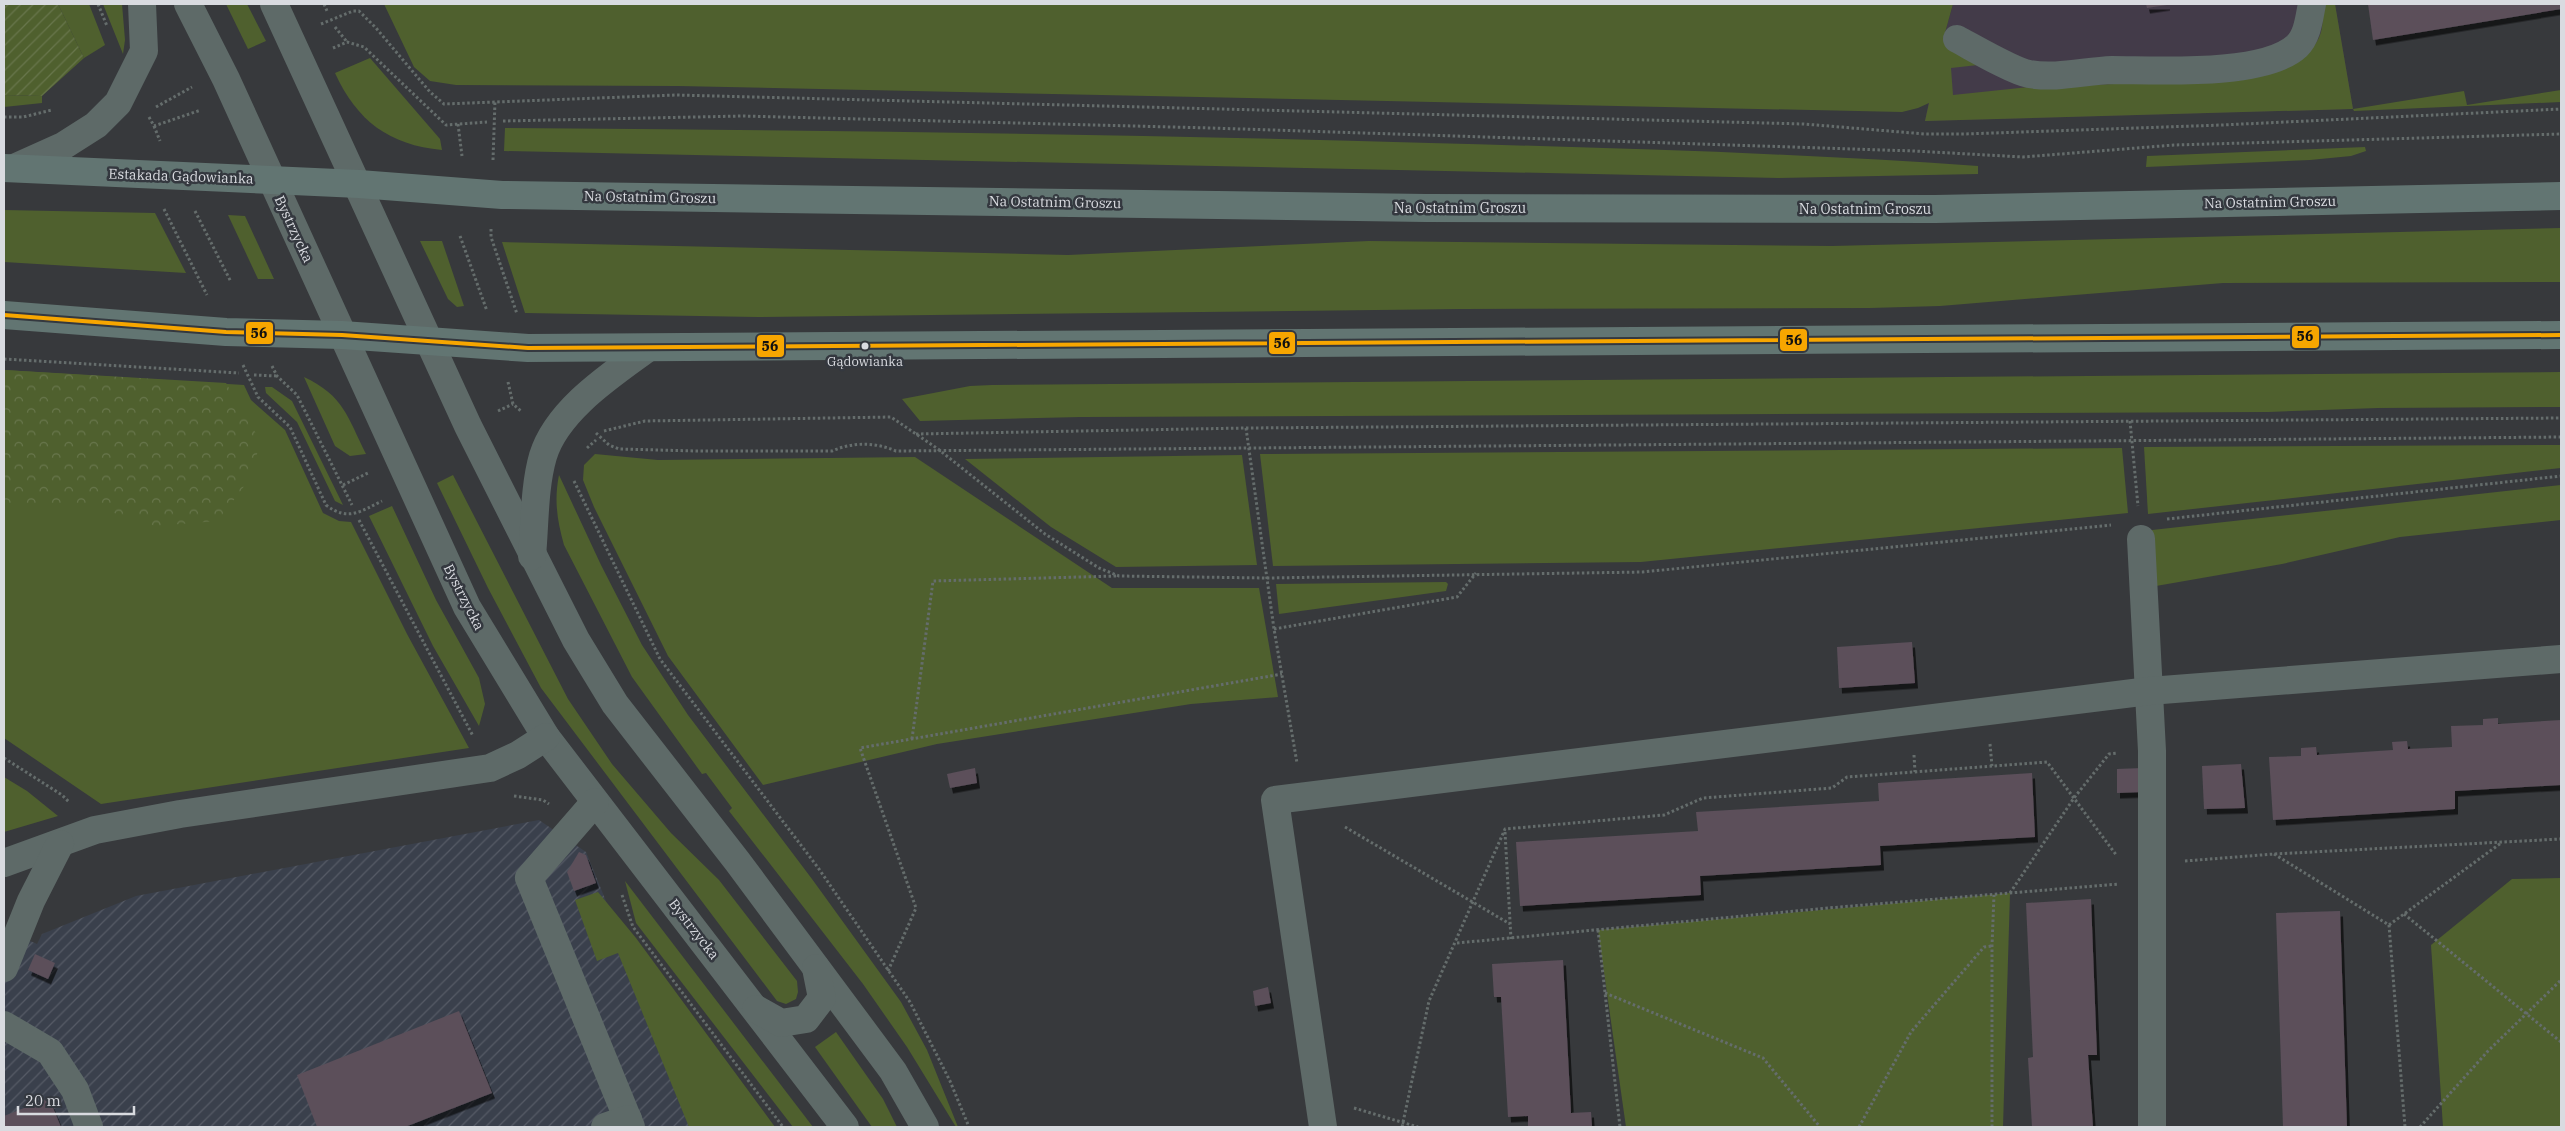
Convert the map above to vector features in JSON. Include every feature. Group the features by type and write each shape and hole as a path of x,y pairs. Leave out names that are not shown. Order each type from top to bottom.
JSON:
{"main road":[{"name":"Estakada Gądowianka","path":"9,168 359,184"},
{"name":"Na Ostatnim Groszu","path":"359,184 516,195 1426,208 1935,210 2561,196"},
{"path":"4,315 226,332 342,335 520,348 2561,336"}],"street":[{"path":"9,168 71,140 96,125 118,103 144,50 142,4"},
{"name":"Bystrzycka","path":"188,4 226,80 467,607 546,737 845,1127"},
{"path":"274,4 359,184 471,432 576,640 615,704 737,861 893,1071 925,1127"},
{"path":"1957,39 2027,74 2049,75 2111,70 2184,71 2215,68 2279,57 2297,45 2306,30 2312,4"},
{"path":"532,556 540,473 543,456 551,439 584,397 648,348"},
{"path":"2141,530 2152,751 2146,876 2152,1127"},
{"path":"1324,1127 1275,800 2149,692 2561,659"},
{"path":"4,863 95,830 180,814 490,768 518,756 546,737"},
{"path":"595,802 529,878 621,1124"},
{"path":"4,968 31,901 60,844"},
{"path":"755,1008 781,1023 806,1019 822,998 816,968"},
{"path":"4,1024 50,1052 75,1090 89,1127"}],"path":[{"path":"98,4 108,28"},
{"path":"324,4 327,11"},
{"path":"331,19 353,11 359,11 376,28 430,92 444,104 676,94 1784,124 1957,134 2232,125 2561,109"},
{"path":"335,27 347,42 364,47 446,125 487,122"},
{"path":"330,50 347,42"},
{"path":"154,107 190,88"},
{"path":"493,158 495,101"},
{"path":"154,126 201,110"},
{"path":"146,112 161,144"},
{"path":"503,121 743,116 1250,129 1914,151 2023,157 2174,145 2561,134"},
{"path":"458,124 462,156"},
{"path":"164,208 198,278"},
{"path":"194,210 232,282"},
{"path":"460,236 488,315"},
{"path":"491,237 518,318"},
{"path":"4,358 239,373"},
{"path":"242,363 258,397 290,427 326,505 335,512 348,515 383,500"},
{"path":"272,366 277,376 297,395 352,505"},
{"path":"254,375 277,376"},
{"path":"508,382 513,404 522,412"},
{"path":"497,411 513,404"},
{"path":"604,431 646,421 891,417 938,449 1045,534 1099,568 1119,576"},
{"path":"916,434 1246,428 2561,418"},
{"path":"2130,421 2141,530"},
{"path":"1246,428 1274,629 1302,796"},
{"path":"600,436 609,445 620,449 697,451 832,451 847,445 881,445 896,451 938,449 2133,442 2561,437"},
{"path":"583,452 596,440"},
{"path":"343,485 378,468"},
{"path":"912,739 933,581 1119,576 1267,578 1476,573 1643,572 2141,530 2561,476"},
{"path":"573,478 583,505 660,659 819,869 910,1002 950,1081 969,1127"},
{"path":"1274,629 1457,597 1476,573"},
{"path":"888,971 916,908 860,748 1282,674"},
{"path":"2010,893 2074,798 2110,754 2152,751"},
{"path":"4,758 62,795 95,830"},
{"path":"1505,830 1664,815 1703,798 1832,788 1847,777 2047,762 2074,798 2146,876"},
{"path":"1344,827 1510,924"},
{"path":"1402,1127 1429,1001 1457,943 1473,901 1505,830"},
{"path":"1505,830 1511,939"},
{"path":"1457,943 2010,893 2146,876 2274,854 2561,839"},
{"path":"2389,925 2502,841"},
{"path":"2274,854 2389,925"},
{"path":"1992,1127 1992,946 1994,894"},
{"path":"2404,914 2561,1042"},
{"path":"2389,925 2405,1127"},
{"path":"1598,930 1620,1127"},
{"path":"1859,1127 1911,1032 1984,947 1992,946"},
{"path":"2420,1127 2488,1051 2561,980"},
{"path":"1605,993 1762,1058 1820,1127"},
{"path":"1319,1097 1418,1127"}],"shaded area":[{"path":"1953,4 2335,4 2353,109 1925,121 1936,65"},
{"path":"539,820 586,852 698,1127 4,1127 4,945 10,932 37,944 42,934 136,896"}],"green space":[{"path":"4,4 58,4 84,58 42,96 4,95"},
{"path":"58,4 89,4 105,45 84,58"},
{"path":"103,4 122,4 125,40 123,54"},
{"path":"226,4 247,4 266,41 248,49"},
{"path":"384,4 1953,4 1943,40 1987,64 1951,68 1953,95 2029,87 2114,84 2287,67 2305,55 2317,42 2322,26 2321,4 2335,4 2353,109 1925,121 1929,103 1902,112 678,86 456,85 430,81 414,67"},
{"path":"370,58 440,139 442,150 406,143 391,136 377,128 354,105 335,73"},
{"path":"2561,90 2561,102 2354,111 2353,109 2464,91 2467,105"},
{"path":"4,95 42,96 42,103 4,107"},
{"path":"505,128 1083,135 1567,147 1909,161 1978,166 1978,174 1779,178 504,151"},
{"path":"2365,147 2366,151 2351,156 2310,160 2146,167 2147,156"},
{"path":"4,210 155,213 186,273 4,262"},
{"path":"228,215 245,216 274,279 258,279"},
{"path":"2561,228 2561,282 2223,283 1940,306 1870,308 1462,309 757,317 525,313 502,242 1068,255 1369,241 1832,246"},
{"path":"420,241 442,241 464,306 457,307 448,299"},
{"path":"4,370 244,385 251,400 285,430 323,513 339,521 351,522 407,634 469,748 101,804 4,738"},
{"path":"4,370 226,383 261,442 248,481 218,521 155,526 95,507 50,503 4,508"},
{"path":"2561,372 2561,407 2378,408 2268,412 1081,417 920,421 902,399 970,386 992,385"},
{"path":"304,377 328,392 343,408 366,454 350,456 335,446"},
{"path":"265,387 272,387 292,401 343,505 335,501 297,422 266,393"},
{"path":"2561,445 2561,468 2148,514 2144,447"},
{"path":"2122,448 2128,513 1641,562 1273,566 1260,454"},
{"path":"595,454 658,460 915,457 1112,588 1259,588 1278,697 1191,704 937,744 763,785 668,656 594,507 583,480 584,465"},
{"path":"1242,455 1257,565 1116,567 1051,527 965,459"},
{"path":"453,475 568,699 612,764 671,833 719,880 797,981 798,992 796,999 786,1004 777,1001 541,688 488,588 437,483"},
{"path":"559,475 601,565 642,645 688,715 812,879 901,1002 927,1050 958,1127 956,1127 907,1047 863,984 729,811 732,808 706,773 702,774 632,677 564,545 557,510"},
{"path":"2561,485 2561,520 2400,537 2282,564 2156,586 2152,530"},
{"path":"392,506 436,600 479,678 485,704 479,726 433,646 369,516"},
{"path":"1446,582 1448,584 1446,591 1279,614 1276,584"},
{"path":"4,777 27,791 58,816 4,832"},
{"path":"2561,878 2561,1127 2443,1127 2431,945 2512,879"},
{"path":"625,881 813,1127 793,1127 636,923"},
{"path":"598,892 636,938 775,1127 689,1127 618,953 597,961 575,900"},
{"path":"2010,893 2003,1127 1626,1127 1598,930"},
{"path":"836,1032 883,1099 897,1127 872,1127 815,1047"}],"building":[{"path":"2146,4 2167,4 2167,5 2147,8"},
{"path":"2368,4 2561,4 2561,9 2373,40"},
{"path":"1912,642 1915,683 1839,688 1837,647"},
{"path":"2498,718 2498,724 2561,720 2561,785 2455,791 2455,809 2273,820 2269,757 2301,756 2301,748 2316,747 2317,755 2393,750 2392,742 2407,741 2408,749 2452,747 2451,726 2483,725 2483,719"},
{"path":"2241,764 2245,808 2204,809 2202,766"},
{"path":"975,768 977,783 950,788 947,774"},
{"path":"2142,768 2143,792 2117,793 2117,769"},
{"path":"2032,773 2035,837 1880,846 1881,865 1700,876 1701,895 1520,906 1516,842 1698,831 1696,812 1879,801 1878,783"},
{"path":"579,852 586,855 596,883 574,891 567,872"},
{"path":"2091,899 2097,1055 2088,1055 2093,1127 2032,1127 2028,1058 2033,1057 2026,903"},
{"path":"2340,911 2347,1127 2283,1127 2276,913"},
{"path":"35,954 55,963 48,979 28,970"},
{"path":"1563,960 1571,1113 1591,1112 1592,1127 1528,1127 1528,1116 1508,1117 1501,997 1494,997 1492,964"},
{"path":"1268,987 1271,1003 1255,1006 1253,991"},
{"path":"459,1011 492,1093 405,1127 317,1127 297,1075"},
{"path":"49,1098 61,1127 4,1127 4,1116"}],"transit line":[{"name":"56","path":"4,315 226,332 342,335 528,348 2561,335"}],"place":[{"name":"Gądowianka","path":"865,346"}]}
